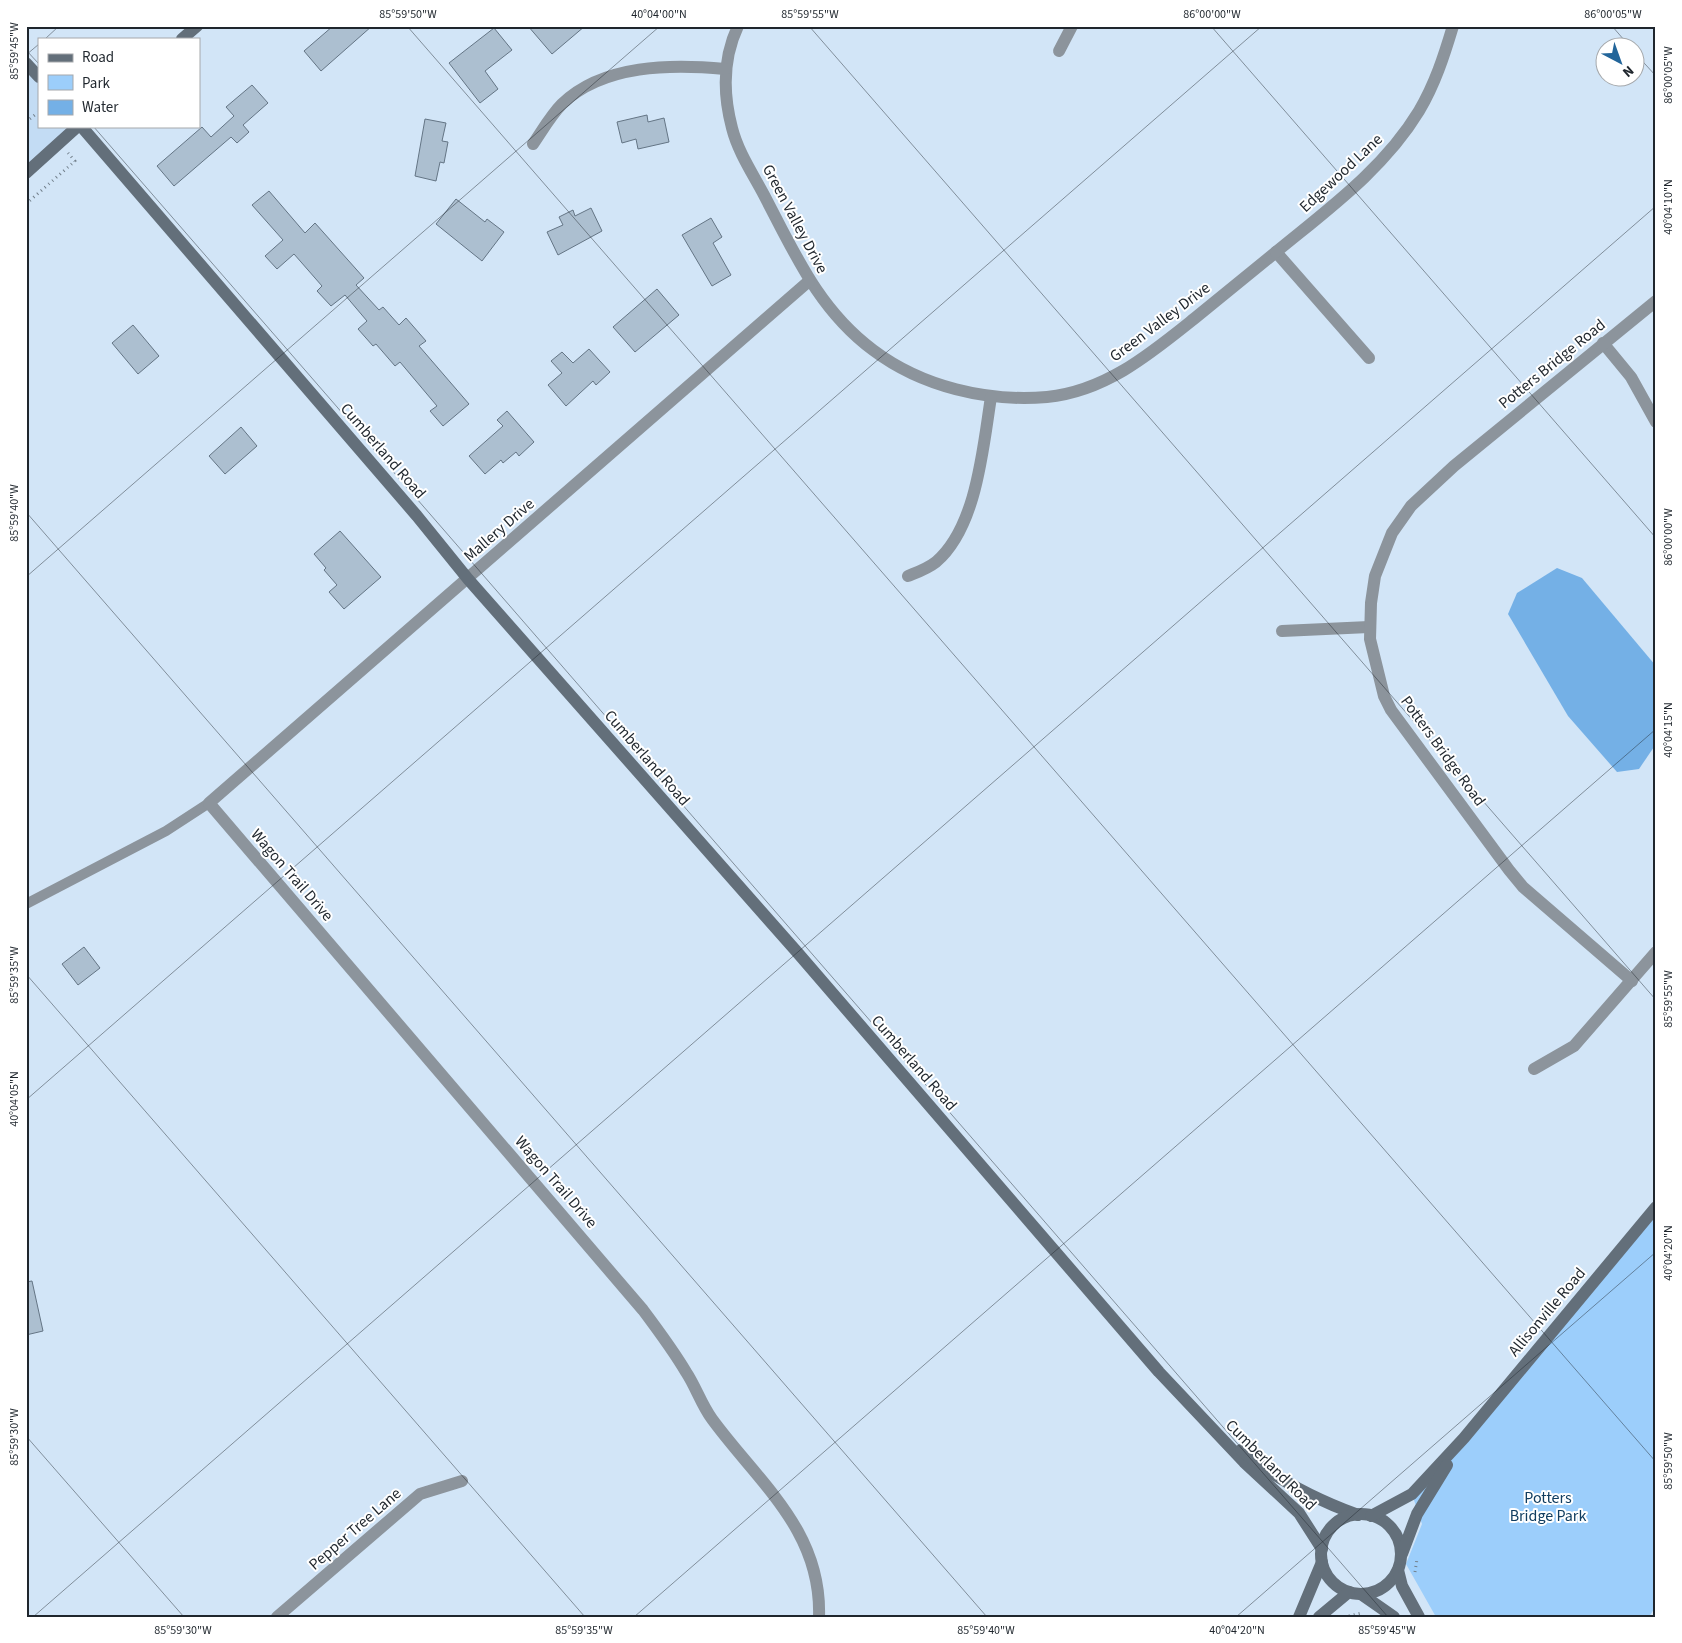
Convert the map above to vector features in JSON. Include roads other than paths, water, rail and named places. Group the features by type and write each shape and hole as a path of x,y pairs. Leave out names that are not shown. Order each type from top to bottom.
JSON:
{"street":[{"path":"183,38 197,26"},
{"name":"Green Valley Drive","path":"738,26 728,51 725,69 732,128 737,142 810,281 828,306 853,334 875,352 923,378 963,392 991,397 1048,397 1100,384 1143,360 1276,252"},
{"path":"1059,51 1072,26"},
{"name":"Edgewood Lane","path":"1276,252 1343,196 1392,150 1408,128 1440,70 1453,26"},
{"path":"26,62 38,76"},
{"path":"533,144 561,105 585,86 598,80 642,70 678,66 725,69"},
{"path":"26,173 78,128"},
{"name":"Cumberland Road","path":"82,128 418,516 468,578 1192,1408 1244,1462 1299,1513 1322,1555"},
{"path":"1276,252 1368,358"},
{"name":"Mallery Drive","path":"209,803 810,281"},
{"name":"Potters Bridge Road","path":"1632,980 1523,887 1509,870 1391,710 1377,675 1369,627 1375,576 1392,533 1411,506 1454,466 1656,301"},
{"path":"1603,343 1631,377 1656,422"},
{"path":"908,576 926,569 943,556 963,523 979,467 991,397"},
{"path":"1282,631 1369,627"},
{"name":"Wagon Trail Drive","path":"209,803 643,1310 686,1372 711,1418 785,1508 808,1548 815,1580 819,1617"},
{"path":"1534,1070 1574,1046 1656,952"},
{"name":"Allisonville Road","path":"1365,1516 1412,1494 1464,1438 1656,1207"},
{"name":"Cumberland Road","path":"1192,1408 1274,1474 1326,1503 1365,1516"},
{"name":"Allisonville Road","path":"1400,1564 1417,1514 1464,1438"},
{"name":"Pepper Tree Lane","path":"277,1617 420,1494 462,1481"},
{"path":"1299,1617 1322,1555 1323,1541 1330,1529 1340,1520 1365,1516 1388,1525 1396,1535 1400,1546 1402,1586 1418,1617"},
{"path":"1322,1555 1330,1580 1340,1589 1355,1593 1394,1617"},
{"path":"1319,1617 1355,1593 1380,1590 1391,1581 1400,1564"}],"lane":[{"path":"26,904 166,831 209,803"}],"water":[{"path":"1557,568 1582,578 1656,666 1656,744 1639,769 1617,772 1568,716 1508,614 1517,593"}],"park label":[{"name":"Potters Bridge Park","path":"1548,1507"}]}
